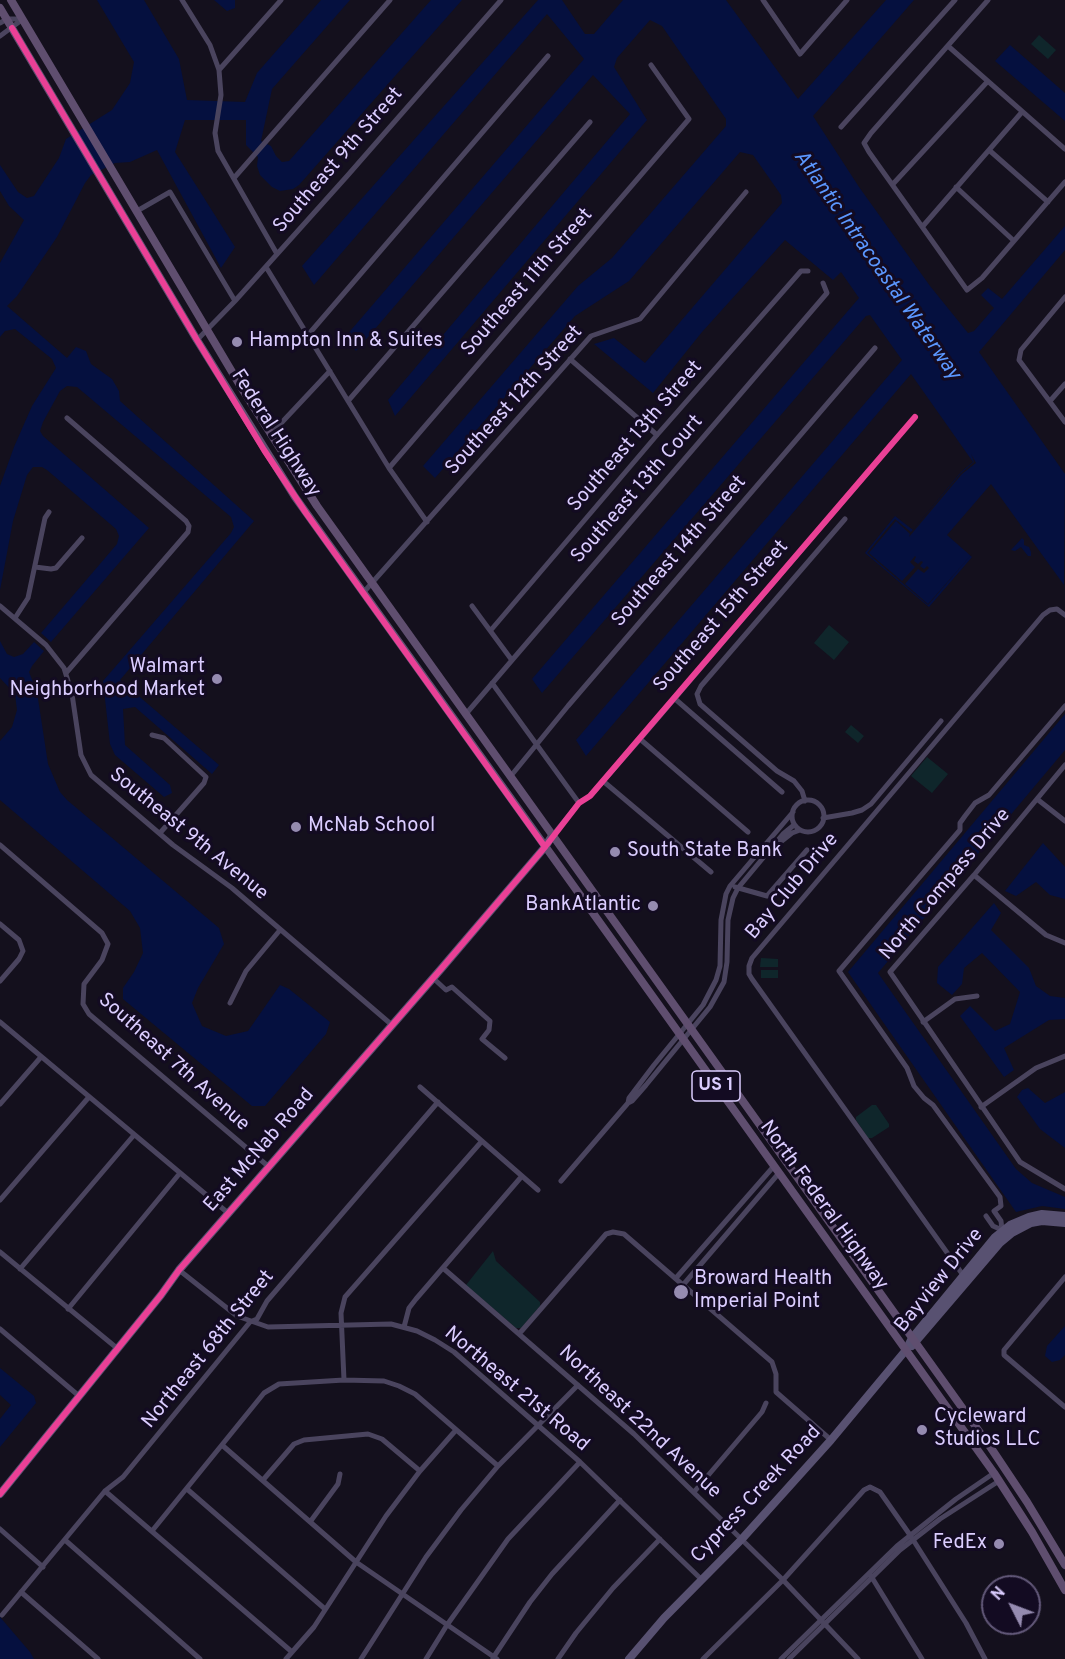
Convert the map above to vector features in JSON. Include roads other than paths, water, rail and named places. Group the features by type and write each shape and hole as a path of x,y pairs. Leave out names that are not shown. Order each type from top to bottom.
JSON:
{"main road":[{"name":"Federal Highway","path":"11,0 284,458 371,584 552,836"},
{"name":"Federal Highway","path":"0,8 3,21 12,28 264,450 545,847"},
{"path":"132,231 145,241 156,244"},
{"path":"143,249 154,252 165,260"},
{"path":"251,429 261,435 270,435"},
{"path":"264,450 274,452 284,458"},
{"path":"443,705 465,715"},
{"path":"454,720 476,730"},
{"name":"North Federal Highway","path":"552,836 1015,1482 1064,1562"},
{"name":"North Federal Highway","path":"545,847 997,1477 1044,1551 1065,1590"},
{"path":"610,937 621,944 630,945"},
{"path":"622,954 632,956 642,962"},
{"path":"774,1166 786,1162"},
{"path":"774,1166 794,1173"},
{"path":"832,1247 843,1253 849,1251"},
{"path":"997,1477 1000,1474 1015,1482"},
{"path":"1044,1551 1064,1562"}],"street":[{"path":"182,0 210,45 219,70 221,95 215,124 215,143 277,254"},
{"path":"219,70 280,0"},
{"path":"234,178 390,0"},
{"name":"Southeast 9th Street","path":"197,340 236,301 501,0"},
{"path":"763,0 800,54 847,0"},
{"path":"768,6 773,0"},
{"path":"841,128 955,0"},
{"path":"988,0 864,142 967,290 982,278 1065,182"},
{"path":"3,21 23,19"},
{"path":"0,36 23,19"},
{"path":"948,46 1065,149"},
{"path":"308,335 548,56"},
{"name":"Southeast 11th Street","path":"389,468 689,119 651,65"},
{"path":"893,184 987,81"},
{"path":"923,226 1022,112"},
{"path":"348,401 590,122"},
{"path":"989,150 1048,202"},
{"path":"957,187 1014,241"},
{"path":"136,211 170,192 236,301"},
{"name":"Southeast 12th Street","path":"363,592 591,336 640,319 746,192"},
{"path":"266,267 389,468 426,522"},
{"name":"Southeast 13th Street","path":"491,630 657,435 801,271 808,271"},
{"name":"Southeast 13th Court","path":"465,715 827,293 823,283"},
{"path":"1065,297 1021,350 1019,360 1065,422"},
{"name":"Southeast 14th Street","path":"510,777 568,706 875,348"},
{"path":"570,359 657,435"},
{"path":"270,435 330,371"},
{"path":"1050,401 1065,384"},
{"name":"Southeast 15th Street","path":"552,836 579,803 590,796 640,739 915,417"},
{"path":"66,673 188,532 189,526 67,418"},
{"path":"15,618 28,598 45,518 49,512"},
{"path":"805,801 802,791 794,781 777,771 700,704 697,694 845,519"},
{"path":"35,567 56,568 82,538"},
{"name":"Southeast 9th Avenue","path":"0,606 51,650 66,673 74,701 81,755 86,767 100,784 160,834 215,875 392,1024"},
{"path":"472,606 511,659"},
{"name":"Bay Club Drive","path":"963,1275 752,979 749,966 752,958 1043,615 1050,610 1057,609 1065,615"},
{"path":"492,683 579,803"},
{"path":"674,699 782,792"},
{"path":"1004,1234 1001,1221 994,1211 1001,1206 1000,1197 933,1105 914,1086 907,1068 838,971 960,830 960,823 975,803 989,795 1065,706"},
{"path":"824,818 852,813 871,804 941,721"},
{"path":"152,735 164,738 206,777 204,783 160,834"},
{"path":"640,739 748,832"},
{"name":"North Compass Drive","path":"1065,765 890,972 1020,1162 1065,1189"},
{"path":"603,781 711,872"},
{"path":"1037,799 1065,820"},
{"path":"561,1180 628,1103 629,1098 681,1037 710,1007 724,982 728,920 733,898 738,888 782,836 797,828 810,832 821,825 824,818 822,811 812,801 798,804 730,886 726,894 721,920 720,966 716,980 689,1028"},
{"path":"793,812 792,818 797,828"},
{"path":"771,848 797,828"},
{"path":"776,831 782,836"},
{"name":"East McNab Road","path":"0,1494 179,1270 433,978 552,836"},
{"name":"Southeast 7th Avenue","path":"0,845 105,938 108,944 102,960 84,984 83,1004 89,1014 269,1167"},
{"path":"730,886 767,896 807,850"},
{"path":"974,875 1046,935 1065,943"},
{"path":"0,924 21,944 23,951 0,981"},
{"path":"230,1003 246,971 280,930"},
{"path":"433,978 446,990 452,987 490,1021 489,1030 482,1039 504,1058"},
{"path":"923,1022 955,999 977,996"},
{"path":"0,1022 228,1213"},
{"path":"981,1107 1036,1068 1065,1056"},
{"path":"0,1104 41,1057"},
{"path":"420,1087 538,1190"},
{"path":"0,1200 89,1097"},
{"name":"Northeast 68th Street","path":"2,1615 105,1491 123,1478 250,1322 257,1319 267,1301 438,1102"},
{"path":"20,1269 134,1135"},
{"path":"344,1380 341,1312 345,1297 482,1141"},
{"path":"676,1278 774,1166"},
{"path":"683,1285 774,1166"},
{"path":"68,1309 180,1173"},
{"path":"404,1327 409,1308 522,1176"},
{"path":"986,1216 993,1226 1004,1234"},
{"name":"Bayview Drive","path":"914,1341 963,1275 1004,1234 1029,1217 1065,1216"},
{"name":"Bayview Drive","path":"906,1350 1004,1234 1031,1223 1050,1221 1065,1223"},
{"path":"519,1334 606,1234 618,1232 624,1234 772,1362 776,1374 776,1392 831,1440"},
{"path":"0,1252 118,1349"},
{"name":"Northeast 22nd Avenue","path":"443,1268 578,1385 694,1492 783,1580 858,1659"},
{"name":"Northeast 21st Road","path":"179,1270 226,1309 250,1322 268,1327 391,1324 435,1340 454,1352 580,1462 701,1579"},
{"path":"1065,1276 1009,1341 1004,1350 1004,1355 1063,1405 1065,1397"},
{"path":"0,1329 79,1396"},
{"name":"Cypress Creek Road","path":"629,1659 664,1618 741,1540 831,1440 906,1350"},
{"path":"152,1531 264,1393 279,1384 344,1380 384,1381 399,1386 415,1394 498,1466"},
{"path":"361,1659 426,1557 461,1510 498,1466 578,1385"},
{"path":"694,1492 762,1412 766,1403"},
{"path":"286,1659 314,1628 386,1516 420,1471 456,1430"},
{"path":"262,1480 294,1444 304,1440 368,1434 382,1438 420,1471"},
{"path":"222,1445 356,1562 495,1658 530,1602 552,1574 620,1500"},
{"path":"426,1659 447,1625 508,1539 580,1462"},
{"path":"310,1522 338,1484 340,1474"},
{"path":"781,1659 912,1537 968,1491 997,1477"},
{"path":"912,1537 973,1500 997,1477"},
{"path":"703,1659 783,1580 864,1490 873,1488 880,1492 912,1537 960,1613 985,1659"},
{"path":"187,1489 325,1610"},
{"path":"105,1491 292,1652"},
{"path":"968,1491 974,1493 973,1500"},
{"path":"0,1529 43,1567"},
{"path":"558,1659 613,1588 660,1539"},
{"path":"64,1540 200,1659"},
{"path":"870,1574 922,1659"},
{"path":"21,1592 98,1659"},
{"path":"789,1659 823,1621"}],"water":[{"path":"97,0 144,0 179,59 187,100 245,102 257,73 321,0 350,0 272,89 261,141 271,146 282,162 289,161 431,0 462,0 299,185 293,189 280,191 272,187 260,175 257,166 258,157 246,145 246,120 185,120 175,152 235,247 221,268 157,150 130,162 115,163 91,175 57,237 17,296 7,306 67,358 76,347 86,351 91,364 112,379 119,391 120,401 254,521 120,680 219,765 212,774 135,707 123,709 125,745 170,785 172,793 164,797 115,755 110,744 103,681 231,533 234,527 231,517 77,387 67,386 60,391 40,431 149,528 51,642 41,633 117,544 119,536 116,529 47,470 42,467 33,467 27,475 13,521 0,590 0,486 32,406 56,368 52,359 15,329 5,331 0,337 0,263 24,220 9,206 0,191 0,165 18,192 27,198 34,196 59,158 66,139 112,110 130,83 134,62"},
{"path":"214,0 235,0 235,8 227,11"},
{"name":"Atlantic Intracoastal Waterway","path":"538,0 562,0 585,34 594,34 623,0 726,0 798,99 886,0 914,0 813,116 859,187 930,286 968,333 974,331 994,308 981,295 988,288 1002,299 1065,226 1065,250 979,352 1065,474 1064,585 991,484 947,535 972,557 929,607 865,553 895,516 913,530 961,472 973,462 911,374 586,756 576,740 902,360 870,315 866,316 542,693 532,679 859,298 841,272 833,280 785,240 702,332 653,393 594,344 614,338 645,363 782,203 781,195 753,155 740,152 629,281 575,316 435,478 423,466 578,286 612,258 726,126 726,119 662,26 650,20 617,58 614,67 647,120 395,416 388,400 630,114 593,75 356,351 345,337 584,59 547,14 314,285 302,266"},
{"path":"1010,45 1065,93 1065,121 995,61"},
{"path":"1022,538 1024,545 1029,547 1031,556 1028,556 1021,547 1015,551 1011,550"},
{"path":"0,641 7,654 14,657 23,654 34,642 44,651 29,672 37,692 48,764 60,792 219,928 224,944 198,988 192,1003 202,1026 226,1036 248,1031 280,985 289,989 330,1022 326,1034 265,1106 252,1106 123,999 123,988 143,953 140,928 130,911 0,800 0,741 12,727 17,710 15,694 0,678"},
{"path":"1065,714 1065,750 878,973 1016,1169 1032,1183 1065,1197 1065,1209 1042,1206 1016,1212 848,972"},
{"path":"1043,843 1065,867 1065,899 1050,895 1036,882 1016,896 1005,891"},
{"path":"994,903 1001,913 991,930 1029,968 1036,986 1050,996 1065,998 1065,1019 1049,1020 1004,1048 1014,1070 1004,1077 960,1016 970,1006 995,1031 1010,1024 1020,992 982,953 964,968 962,984 952,995 937,983 938,967"},
{"path":"1028,1088 1045,1103 1065,1092 1065,1148 1040,1129 1017,1097 1022,1090"},
{"path":"1065,1326 1065,1355 1060,1360 1052,1362 1045,1356 1047,1346"},
{"path":"0,1368 34,1396 36,1403 0,1447 0,1419 11,1405 0,1395"},
{"path":"0,1617 30,1652 34,1659 0,1659"}],"place":[{"name":"Hampton Inn & Suites","path":"237,342"},
{"name":"Walmart Neighborhood Market","path":"217,679"},
{"name":"McNab School","path":"296,827"},
{"name":"South State Bank","path":"615,852"},
{"name":"BankAtlantic","path":"653,906"},
{"name":"Broward Health Imperial Point","path":"681,1292"},
{"name":"Cycleward Studios LLC","path":"922,1430"},
{"name":"FedEx","path":"999,1544"}]}
